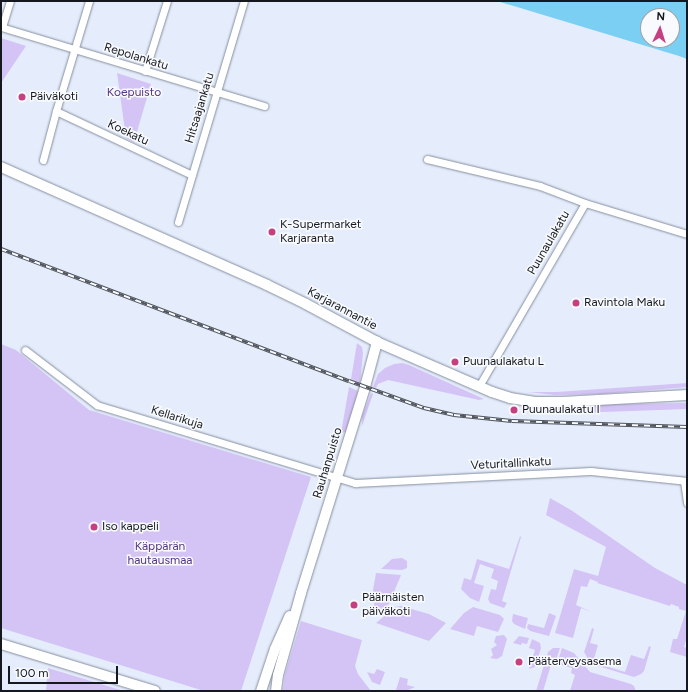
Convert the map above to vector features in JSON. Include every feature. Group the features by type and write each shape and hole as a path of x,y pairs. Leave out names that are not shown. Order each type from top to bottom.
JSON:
{"main road":[{"name":"Karjarannantie","path":"1,167 267,285 377,342 510,398 534,402 562,402 687,395"},
{"name":"Rauhanpuisto","path":"276,691 278,676 301,592 365,387 377,342"},
{"name":"Rauhanpuisto","path":"262,691 275,649 301,592"},
{"path":"1,644 155,691"}],"street":[{"path":"2,27 10,1"},
{"path":"43,160 89,1"},
{"path":"145,71 167,1"},
{"name":"Hitsaajankatu","path":"178,222 244,1"},
{"name":"Repolankatu","path":"2,27 216,93 264,106"},
{"name":"Koekatu","path":"56,111 192,175"},
{"path":"427,159 540,186 585,203"},
{"name":"Puunaulakatu","path":"479,386 585,203 687,234"},
{"name":"Kellarikuja","path":"25,350 97,405 336,478"},
{"name":"Veturitallinkatu","path":"336,478 369,483 591,471 685,481"},
{"path":"685,481 687,503"}],"green space":[{"path":"1,38 26,46 1,83"},
{"name":"Koepuisto","path":"117,73 151,84 134,142 126,138"},
{"path":"357,343 362,347 363,353 360,383 351,379"},
{"name":"Käppärän hautausmaa","path":"1,344 16,350 89,410 311,477 241,691 204,691 1,628"},
{"path":"402,363 484,399 479,400 388,380 378,384 376,388 373,387 378,374 385,368 394,364"},
{"path":"687,383 687,387 602,394 555,395 528,392 556,392"},
{"path":"349,387 358,391 346,432 341,433"},
{"path":"371,393 373,394 362,426 362,416"},
{"path":"687,403 687,409 547,414 523,411 617,404"},
{"path":"550,498 571,510 655,568 687,585 687,637 684,647 687,648 687,657 670,652 673,639 677,639 686,611 671,604 670,606 597,583 598,582 590,579 587,587 581,586 576,605 592,612 581,608 573,638 555,633 574,569 598,576 606,547 546,515"},
{"path":"520,536 521,537 502,601 507,603 504,608 490,603 488,599 491,589 496,590 498,581 491,578 494,569 480,564 474,583 484,586 479,602 470,598 461,589 464,578 471,580 477,559 509,569"},
{"path":"402,558 407,561 407,568 402,570 381,569 392,559"},
{"path":"376,573 401,575 389,604 375,615 373,590"},
{"path":"401,606 429,614 446,623 429,641 376,623 395,607"},
{"path":"473,607 500,615 504,619 498,632 477,626 474,636 450,629 464,613"},
{"path":"549,613 556,616 549,636 530,631 527,628 528,624 544,628"},
{"path":"513,614 528,618 525,629 514,624 512,621"},
{"path":"301,621 362,640 355,666 358,674 371,691 283,691 285,674"},
{"path":"592,628 594,629 590,643 598,645 593,662 625,672 631,655 644,659 649,646 651,647 644,671 634,677 595,665 590,662 584,652"},
{"path":"504,635 507,639 502,656 497,659 490,658 493,655 491,649 497,645 494,642 496,636"},
{"path":"519,636 529,638 527,644 522,643 521,645 513,643"},
{"path":"532,639 540,643 541,648 535,667 529,669 535,650 529,648"},
{"path":"553,648 560,648 554,666 551,665 543,691 536,691 548,652"},
{"path":"562,648 574,653 590,672 631,684 634,686 636,691 570,691 575,675 571,673 572,668 557,664"},
{"path":"48,668 124,691 46,691"},
{"path":"377,669 385,672 380,685 372,682 367,672 374,674"},
{"path":"400,677 408,679 407,685 415,687 406,691 396,690"}],"water":[{"path":"497,1 687,1 687,59 653,48 680,48 680,8 640,8 640,44"}],"railway":[{"path":"1,249 424,408 454,415 512,421 687,427"}],"place":[{"name":"Päiväkoti","path":"22,97"},
{"name":"K-Supermarket Karjaranta","path":"272,232"},
{"name":"Ravintola Maku","path":"576,303"},
{"name":"Puunaulakatu L","path":"455,362"},
{"name":"Puunaulakatu I","path":"514,410"},
{"name":"Iso kappeli","path":"94,527"},
{"name":"Päärnäisten päiväkoti","path":"354,605"},
{"name":"Pääterveysasema","path":"519,662"}]}
